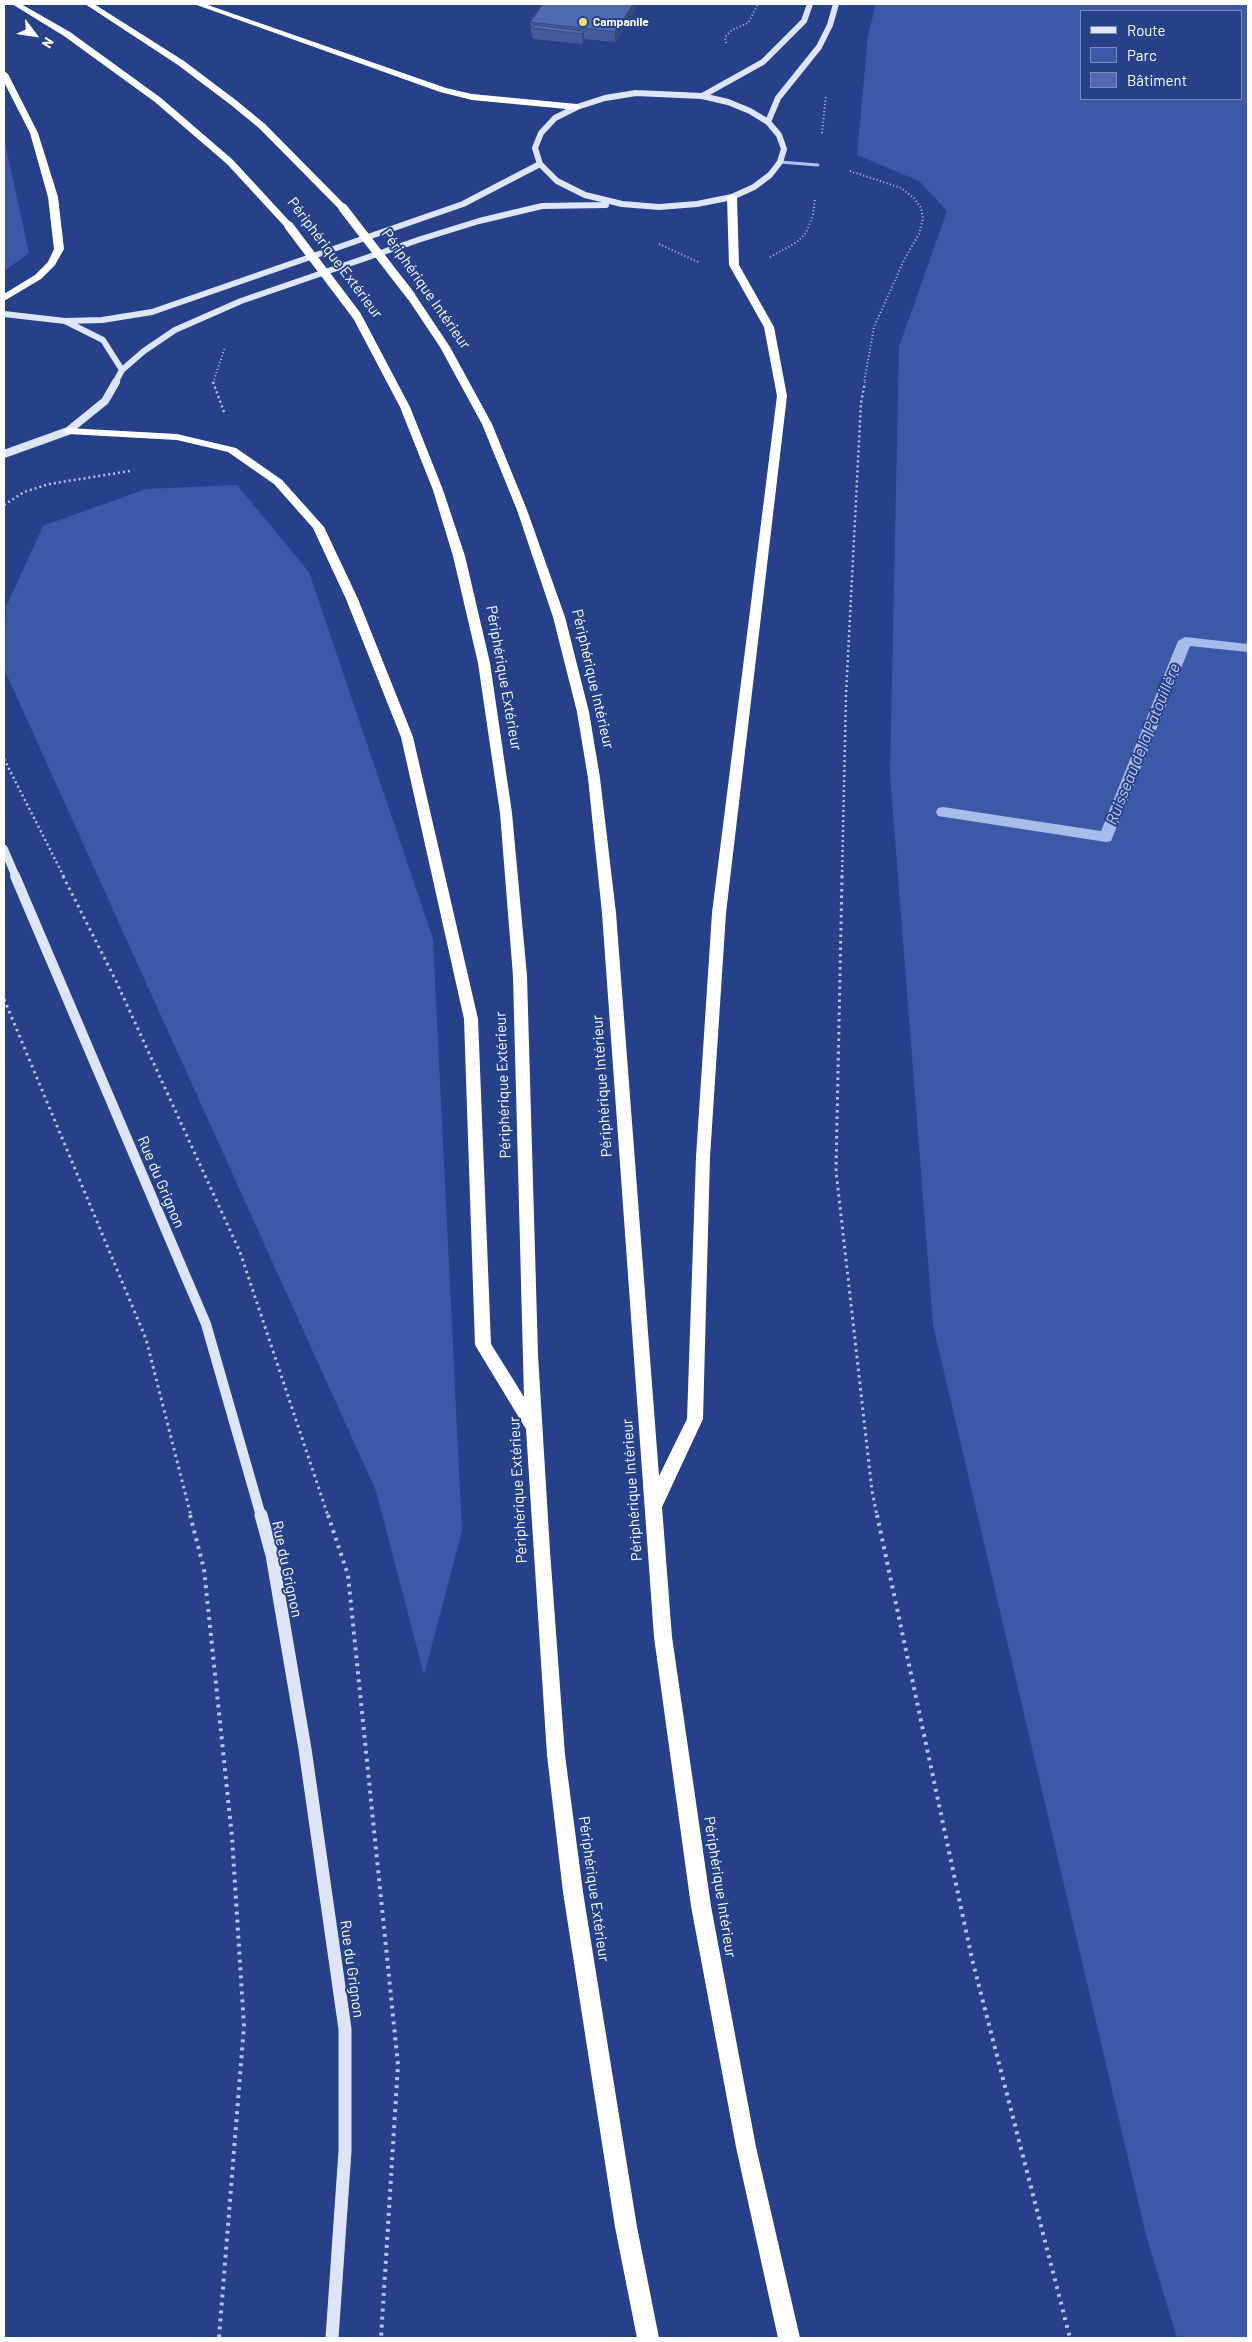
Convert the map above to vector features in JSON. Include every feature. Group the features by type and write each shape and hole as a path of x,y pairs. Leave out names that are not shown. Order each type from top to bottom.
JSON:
{"highway":[{"name":"Périphérique Extérieur","path":"16,4 127,76 171,111 230,162 289,226 357,316 405,407 438,490 459,556 484,663 506,813 520,976 534,1428 556,1755 571,1872 626,2226 648,2338"},
{"name":"Périphérique Intérieur","path":"89,4 181,63 262,126 342,208 411,296 445,347 482,416 519,502 559,617 583,712 594,778 609,913 654,1505 662,1637 701,1906 746,2147 789,2338"},
{"path":"198,4 443,90 472,97 577,106"},
{"path":"4,74 34,133 53,197 59,249 52,263 38,277 4,298"},
{"path":"654,1505 695,1419 702,1157 720,913 782,396 769,327 734,265 732,197"},
{"path":"68,431 177,437 232,450 278,482 318,527 352,598 407,737 470,1019 483,1345 534,1428"}],"main road":[{"path":"702,96 763,62 804,21 810,4"},
{"path":"768,122 778,98 819,47 830,25 836,4"},
{"path":"4,454 68,431 105,401 122,370 144,352 175,330 241,301 478,221 542,206 622,204 659,207 688,205 732,197 754,187 770,175 780,162 784,149 779,135 768,122 743,108 702,96 669,93 636,93 605,98 577,106 555,118 541,133 535,148 540,164 557,181 578,192 622,204"},
{"path":"4,314 65,321 102,320 152,312 463,204 540,164"},
{"path":"65,321 103,340 122,370"},
{"name":"Rue du Grignon","path":"4,849 206,1324 272,1555 305,1750 345,2029 345,2151 332,2338"}],"street":[{"path":"780,162 818,165"}],"path":[{"path":"734,265 752,263 771,256 797,242 806,233 813,215 818,165 865,174 901,188 914,198 921,208 923,219 919,234 905,258 874,327 860,403 846,694 836,1171 872,1491 972,1958 1070,2338"},
{"path":"4,999 74,1162 146,1339 204,1569 232,1837 244,2026 219,2338"}],"green space":[{"path":"876,4 1248,4 1248,2338 1177,2338 1146,2235 933,1325 890,775 899,347 947,211 919,181 857,155 868,35"},
{"path":"4,138 29,253 4,271"},
{"path":"237,485 309,572 433,939 462,1531 424,1675 376,1491 5,671 6,607 43,526 146,489"}],"building":[{"name":"Campanile","path":"543,4 633,4 615,32 530,22"},
{"path":"535,25 584,31 582,34 532,28"}],"waterway":[{"name":"Ruisseau de la Patouillère","path":"943,812 1106,837 1185,641 1248,648"}],"place":[{"name":"Campanile","path":"583,22"}]}
